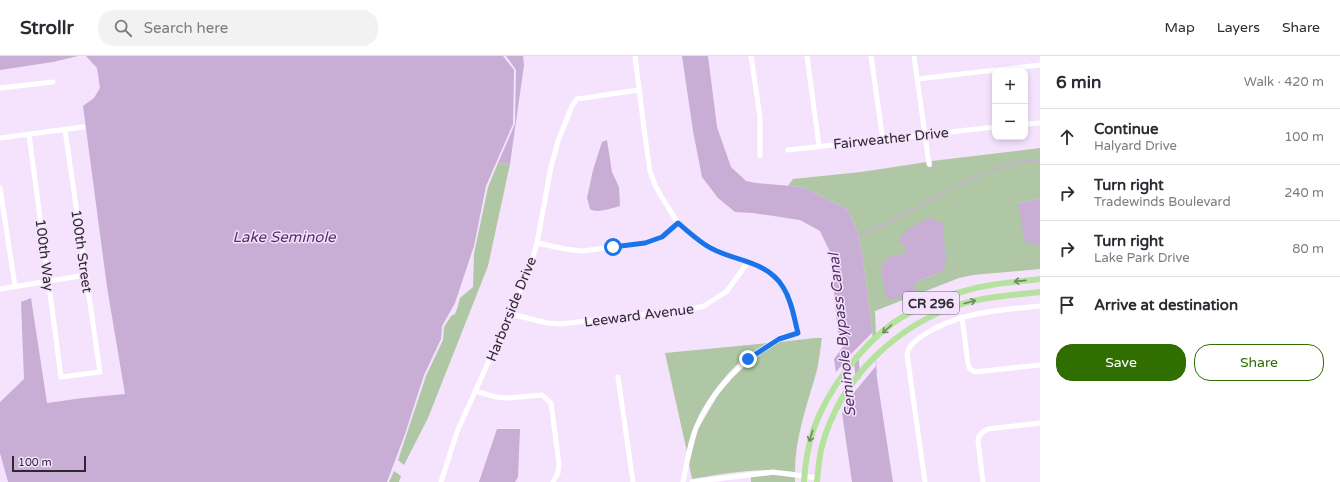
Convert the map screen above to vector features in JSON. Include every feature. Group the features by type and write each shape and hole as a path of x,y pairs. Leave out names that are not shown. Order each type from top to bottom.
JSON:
{"main road":[{"name":"CR 296","path":"804,479 809,444 819,416 827,400 846,371 871,343 893,323 917,309 970,289 1040,279"},
{"name":"CR 296","path":"817,480 821,447 839,403 849,387 873,358 899,336 935,314 971,302 1006,295 1040,292"}],"street":[{"path":"635,56 644,129 652,177 661,196 678,223 703,244 769,272 783,287 791,303 798,333 779,339 748,359 716,393 696,428 683,482"},
{"path":"751,56 760,117 760,156"},
{"path":"807,56 819,146"},
{"path":"871,56 883,141"},
{"path":"914,56 929,164"},
{"path":"917,79 1040,65"},
{"path":"0,88 53,82"},
{"name":"Harborside Drive","path":"440,482 457,432 530,269 537,243 551,167 558,141 574,102 578,99 639,90"},
{"path":"1028,124 1040,123"},
{"path":"0,138 83,127"},
{"name":"Fairweather Drive","path":"788,150 883,141 992,127"},
{"name":"100th Street","path":"61,377 100,372 65,130"},
{"name":"100th Way","path":"29,134 61,377"},
{"path":"0,188 15,286"},
{"path":"537,243 565,250 582,250 645,243 662,237 678,223"},
{"name":"Leeward Avenue","path":"511,314 547,323 561,324 696,308 704,306 727,290 748,262"},
{"path":"0,289 86,275"},
{"path":"925,482 906,354 908,348 912,343 926,334 962,317 985,312 1040,306"},
{"path":"962,317 968,364 970,369 975,372 1040,365"},
{"path":"618,376 633,482"},
{"path":"476,391 496,397 507,398 542,395 550,403 558,464 558,473 553,482"},
{"path":"983,482 978,441 979,436 983,431 988,429 1040,424"},
{"path":"692,482 773,472 804,479 817,480"}],"green space":[{"path":"1040,148 1040,199 1018,203 1037,245 1040,244 1040,269 973,275 959,278 875,311 876,335 873,337 862,252 855,225 847,209 803,187 788,186 793,179 861,172 927,162 928,167 932,167 932,161","holes":["903,244 940,272 914,283 883,262 890,257 904,254 907,251"]},
{"path":"498,163 510,164 488,266 428,418 404,465 398,460 426,376 443,340 444,327 451,316 455,314 460,298 473,287 474,254 488,187"},
{"path":"822,337 818,368 799,436 795,460 795,472 756,470 692,479 689,464 698,429 718,395 733,377 749,362 780,342"},
{"path":"768,343 736,365 717,387 701,412 695,425 687,452 665,353"},
{"path":"394,471 401,476 399,482 389,482"},
{"path":"773,475 795,477 795,482 751,482 751,477"}],"water":[{"path":"0,56 78,56 53,62 0,70"},
{"name":"Lake Seminole","path":"86,56 503,56 514,70 513,124 486,186 474,246 455,303 442,326 441,339 424,375 405,434 387,482 8,482 0,453 0,402 24,379 21,302 31,298 47,403 125,394 107,287 83,106 94,98 100,88 97,68"},
{"path":"506,56 523,56 524,65 510,164 498,163 515,124 516,70"},
{"path":"682,56 708,56 717,127 731,167 746,181 803,187 847,209 855,225 862,252 873,337 837,379 834,359 845,344 844,333 838,334 830,252 820,231 800,220 753,213 735,212 718,198 702,177 693,131"},
{"path":"607,140 612,172 619,187 620,206 597,211 590,209 587,198 593,170 602,142"},
{"path":"1040,199 1040,244 1037,245 1025,242 1018,203"},
{"path":"929,218 943,223 946,265 940,272 914,283 915,291 896,299 888,300 882,276 883,262 890,256 904,254 906,251 903,244 898,241 908,229"},
{"path":"876,359 877,378 893,482 852,482 841,406"},
{"path":"497,429 520,429 518,477 515,482 479,482"}],"pier":[{"path":"872,333 873,341 836,381 834,375 836,372"},
{"path":"875,358 876,366 852,395 840,417 839,406"}],"waterway":[{"path":"856,235 869,232 985,173 1012,164 1040,160"},
{"name":"Seminole Bypass Canal","path":"856,357 858,377"}],"route":[{"path":"613,247 645,243 662,237 678,223 703,244 724,254 759,266 774,276 783,287 791,303 798,333 779,339 748,359"}]}
